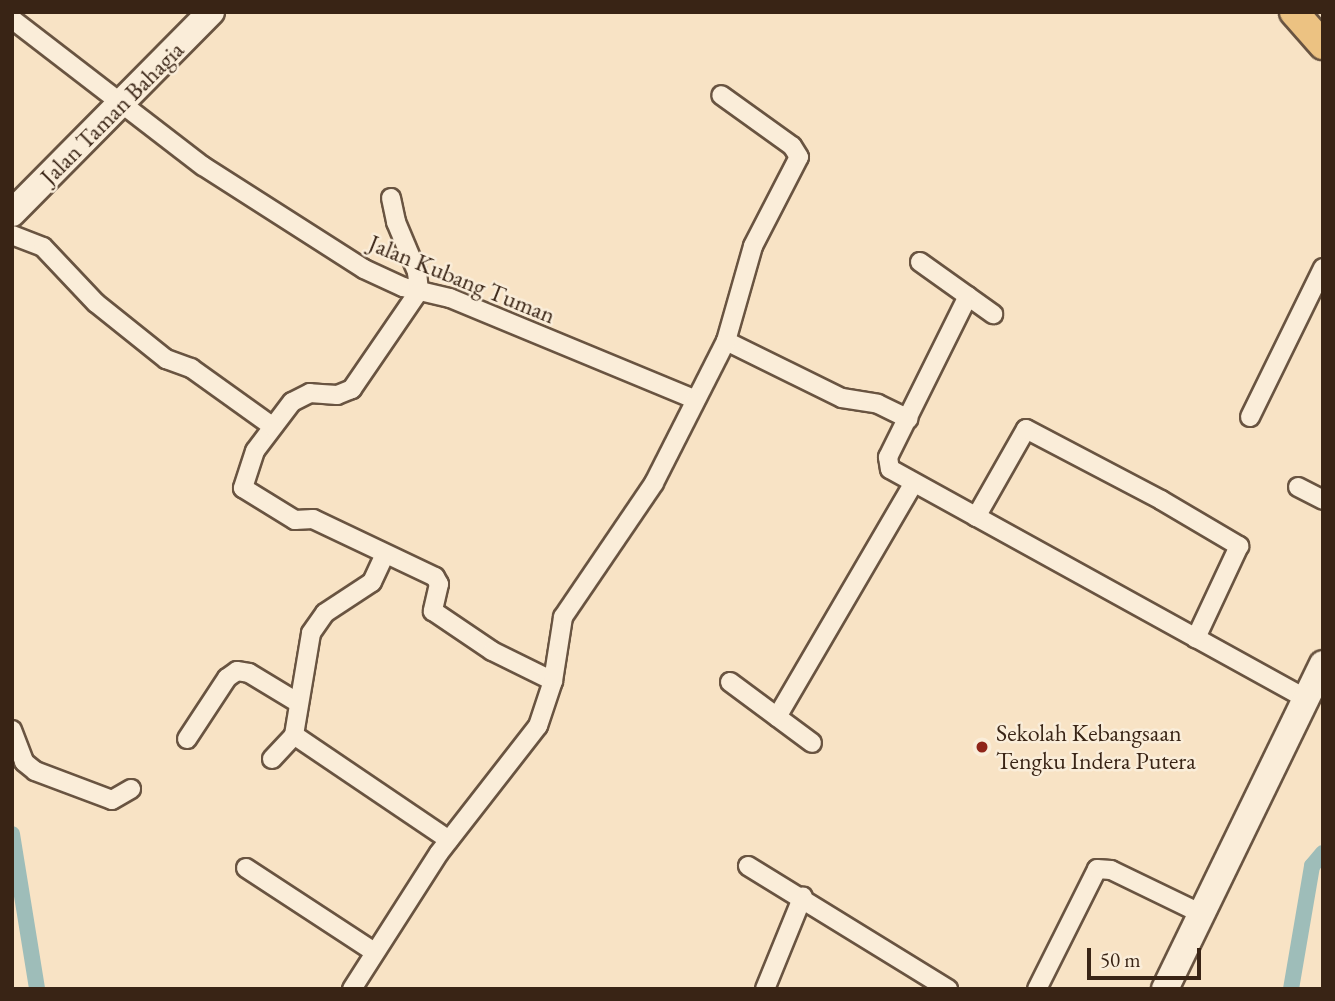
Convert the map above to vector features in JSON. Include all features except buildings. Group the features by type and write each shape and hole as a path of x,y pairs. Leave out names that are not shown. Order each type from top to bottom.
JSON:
{"main road":[{"name":"Jalan Taman Bahagia","path":"12,213 211,12"},
{"path":"1294,12 1323,45"},
{"path":"1165,989 1304,698 1323,664"}],"street":[{"name":"Jalan Kubang Tuman","path":"12,19 203,166 291,226 388,281 450,298 696,400"},
{"path":"352,989 373,951 449,840 538,726 553,681 562,617 654,483 726,341 753,246 799,157 792,146 722,95"},
{"path":"391,198 396,222 417,272 419,291 352,390 337,395 300,396 272,426 244,474 243,488 295,520 313,519 435,577 439,584 433,611 492,651 553,681"},
{"path":"12,235 43,247 96,303 166,359 191,368 272,426"},
{"path":"920,262 993,314"},
{"path":"1250,417 1323,268"},
{"path":"968,296 887,461 890,469 1304,698"},
{"path":"726,341 842,398 878,404 909,419"},
{"path":"976,517 1026,429 1161,500 1239,546 1196,638"},
{"path":"777,717 914,483"},
{"path":"1298,487 1323,500"},
{"path":"272,759 294,735 297,702 317,622 372,582 385,554"},
{"path":"187,738 227,678 237,671 249,673 297,702"},
{"path":"730,682 812,743"},
{"path":"12,730 23,762 35,771 112,800 131,789"},
{"path":"294,735 449,840"},
{"path":"748,866 803,896 948,989"},
{"path":"246,868 373,951"},
{"path":"1037,989 1097,869 1111,870 1200,913"},
{"path":"765,989 803,896"}],"waterway":[{"path":"12,834 37,989"},
{"path":"1291,989 1312,866 1323,853"}],"place":[{"name":"Sekolah Kebangsaan Tengku Indera Putera","path":"982,747"}]}
